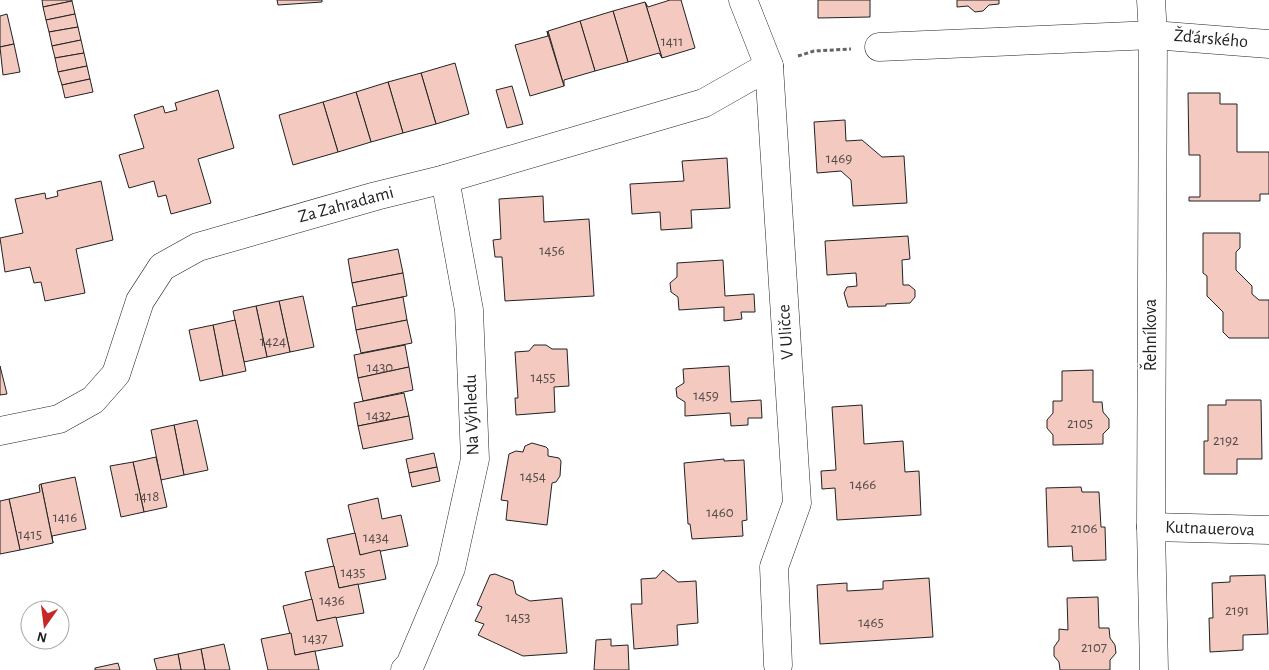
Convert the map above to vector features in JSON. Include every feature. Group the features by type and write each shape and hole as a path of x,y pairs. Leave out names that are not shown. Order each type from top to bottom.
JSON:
{"street":[{"name":"V Uličce","path":"743,0 769,66 798,503 774,568 778,665"},
{"name":"Řehníkova","path":"1151,0 1153,34 1150,527 1154,670"},
{"name":"Žďárského","path":"879,48 1153,34 1269,44"},
{"name":"Za Zahradami","path":"0,430 59,419 93,400 116,374 140,301 162,267 198,247 376,196 445,179 704,103 769,66"},
{"name":"Na Výhledu","path":"404,670 410,665 451,568 475,459 469,310 445,179"},
{"name":"Kutnauerova","path":"1150,527 1269,530"}],"path":[{"path":"769,66 814,51 879,48"}],"building":[{"path":"42,0 72,0 72,1 43,7"},
{"path":"277,0 322,0 322,2 278,5"},
{"path":"670,0 681,0 695,48 662,58 645,2 648,7"},
{"path":"818,0 870,0 870,17 818,18"},
{"path":"957,0 999,0 999,4 989,5 983,11 975,12 968,6 957,7"},
{"path":"72,1 75,14 46,20 43,7"},
{"path":"645,2 662,58 659,53 628,62 613,11"},
{"path":"613,11 628,62 595,71 580,21"},
{"path":"7,14 14,44 0,47 0,16"},
{"path":"75,14 78,27 49,32 46,20"},
{"path":"580,21 595,71 564,80 564,86 548,31"},
{"path":"78,27 81,40 52,46 49,32"},
{"path":"547,31 564,86 530,96 515,45 548,36"},
{"path":"81,40 84,53 55,58 52,46"},
{"path":"14,44 20,72 3,75 0,47"},
{"path":"84,53 87,66 58,72 55,58"},
{"path":"455,63 469,114 436,124 421,73"},
{"path":"87,66 90,79 62,85 58,72"},
{"path":"421,73 436,124 403,133 388,82"},
{"path":"90,79 93,92 65,98 62,85"},
{"path":"388,82 403,133 371,142 356,92"},
{"path":"512,86 523,124 507,128 496,90"},
{"path":"218,90 234,148 198,159 211,203 171,214 166,195 158,197 154,181 129,188 119,155 144,148 134,115 163,106 165,113 177,110 175,103"},
{"path":"356,92 371,142 338,152 323,102"},
{"path":"1188,93 1220,93 1220,104 1237,104 1237,152 1269,152 1269,194 1260,194 1260,201 1189,201 1189,197 1200,197 1200,155 1189,155"},
{"path":"323,102 338,152 293,165 279,115"},
{"path":"845,120 846,141 862,140 882,157 904,156 907,203 853,206 851,180 841,171 817,173 814,122"},
{"path":"727,158 730,208 691,210 692,228 661,230 660,212 632,214 630,184 684,181 682,161"},
{"path":"101,181 113,240 76,249 85,293 45,301 41,282 34,283 30,267 5,272 0,238 23,233 15,199 45,193 46,199 58,196 57,191"},
{"path":"543,196 544,222 589,219 594,296 505,301 502,257 495,257 493,240 501,239 499,199"},
{"path":"1203,233 1240,233 1240,248 1236,252 1236,270 1252,286 1252,294 1259,300 1269,300 1269,338 1229,338 1223,332 1223,312 1207,296 1207,276 1203,273"},
{"path":"908,236 910,259 902,260 903,285 909,285 915,290 915,297 910,303 848,307 844,293 847,287 857,286 856,273 827,275 825,241"},
{"path":"398,249 403,273 352,283 348,259"},
{"path":"723,260 725,296 754,294 755,312 741,312 742,319 724,321 724,307 679,310 678,297 671,292 670,283 677,277 677,263"},
{"path":"403,273 407,296 357,306 352,283"},
{"path":"303,296 314,347 290,352 279,301"},
{"path":"403,297 407,320 356,330 352,307"},
{"path":"279,301 290,352 267,357 256,306"},
{"path":"256,306 267,357 244,362 233,311"},
{"path":"235,320 246,371 223,376 213,325"},
{"path":"407,320 412,343 361,353 356,330"},
{"path":"213,325 223,376 200,381 189,330"},
{"path":"405,345 409,367 358,378 354,355"},
{"path":"534,345 546,345 552,349 567,349 569,386 554,387 555,412 516,415 515,398 518,398 515,352 529,351"},
{"path":"0,366 7,394 0,395"},
{"path":"729,366 731,402 761,400 762,418 748,418 748,425 731,426 730,413 685,416 685,402 677,397 676,388 684,383 683,369"},
{"path":"409,367 413,390 363,401 358,378"},
{"path":"1093,370 1093,402 1102,402 1103,412 1109,419 1109,428 1103,434 1103,444 1053,445 1053,435 1047,428 1047,420 1053,413 1053,401 1062,401 1062,371"},
{"path":"404,393 409,416 358,426 354,403"},
{"path":"1226,400 1261,400 1262,459 1237,459 1237,474 1204,474 1204,441 1208,441 1208,405 1226,405"},
{"path":"862,405 864,444 903,441 905,472 919,471 921,515 837,520 835,488 822,489 821,471 836,470 832,407"},
{"path":"409,416 413,439 363,449 358,426"},
{"path":"197,420 208,470 184,475 174,425"},
{"path":"174,425 184,475 161,480 151,430"},
{"path":"532,443 546,447 548,449 548,456 559,458 561,461 560,476 556,482 552,483 547,525 506,520 508,501 501,500 509,454 516,451 523,452 525,446"},
{"path":"434,453 437,467 409,473 406,459"},
{"path":"156,457 167,507 144,512 133,462"},
{"path":"724,459 724,461 744,460 747,520 742,521 743,536 692,539 690,524 688,524 684,463"},
{"path":"133,462 144,512 121,517 110,466"},
{"path":"437,467 440,481 412,487 409,473"},
{"path":"75,477 86,529 52,536 53,543 41,484"},
{"path":"41,484 53,543 20,550 9,499 40,492 39,485"},
{"path":"1081,487 1082,492 1099,492 1101,527 1105,527 1106,560 1073,561 1072,546 1048,547 1046,488"},
{"path":"378,498 382,519 401,515 408,546 360,555 348,505"},
{"path":"9,499 20,550 0,554 0,501"},
{"path":"355,533 360,555 380,550 386,579 339,588 327,539"},
{"path":"334,566 339,588 358,584 364,613 317,621 305,572"},
{"path":"663,570 678,582 696,581 698,623 677,625 678,645 634,649 631,604 642,604 641,579 656,578"},
{"path":"495,574 513,581 516,594 530,601 562,598 567,653 523,656 478,635 484,624 475,621 482,607 477,605 490,575"},
{"path":"1265,575 1268,634 1243,635 1243,650 1210,652 1209,618 1213,618 1212,583 1230,582 1230,576"},
{"path":"929,578 933,637 820,644 817,585 847,583 847,591 883,589 883,581"},
{"path":"1098,597 1099,628 1109,628 1110,638 1115,645 1116,653 1110,660 1110,670 1060,670 1059,662 1054,656 1054,647 1059,640 1059,629 1068,630 1067,598"},
{"path":"312,599 317,621 336,617 343,646 295,655 283,606"},
{"path":"291,633 295,655 315,651 319,670 268,670 261,639"},
{"path":"611,639 611,646 628,645 629,670 594,670 596,640"},
{"path":"224,644 230,670 205,670 201,649"},
{"path":"201,649 205,670 181,670 178,654"},
{"path":"178,654 181,670 157,670 154,659"},
{"path":"118,663 120,670 95,670 95,668"}]}
